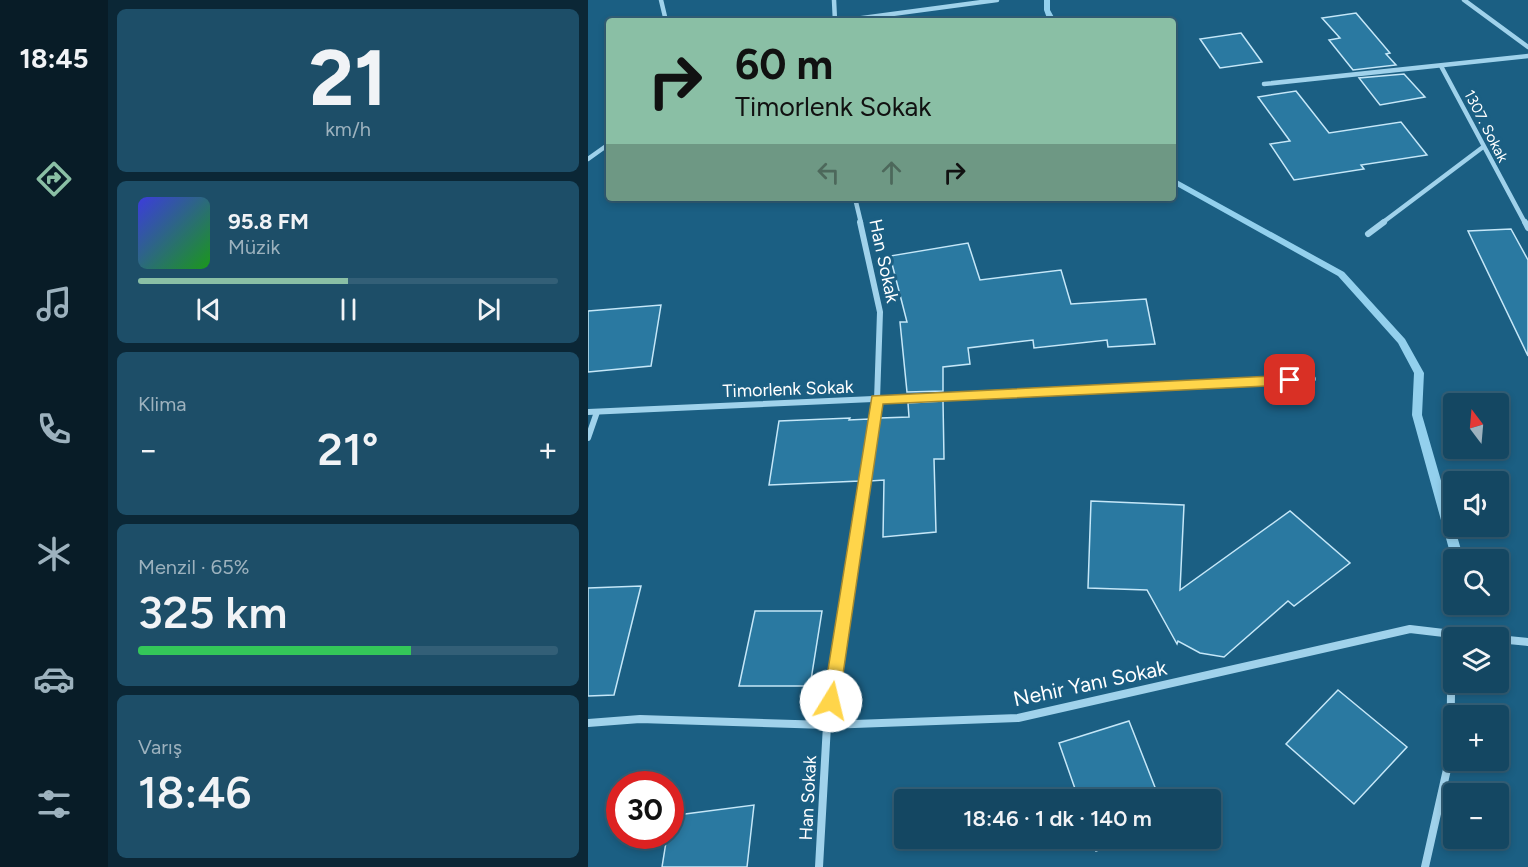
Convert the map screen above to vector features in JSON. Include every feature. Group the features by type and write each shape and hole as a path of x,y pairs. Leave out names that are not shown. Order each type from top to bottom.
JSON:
{"street":[{"path":"661,0 665,18"},
{"path":"834,0 837,18"},
{"path":"860,18 997,0"},
{"path":"1464,0 1528,47"},
{"path":"1263,84 1528,56"},
{"name":"1307. Sokak","path":"1441,66 1528,228"},
{"path":"588,159 606,146"},
{"path":"1368,234 1483,147"},
{"name":"Han Sokak","path":"819,867 827,724 877,400 880,312 856,201"},
{"name":"Timorlenk Sokak","path":"588,412 1312,379"},
{"path":"588,438 597,412"},
{"name":"Nehir Yanı Sokak","path":"588,723 640,719 827,724 1018,718 1410,629 1443,633"},
{"path":"1509,640 1528,642"},
{"path":"1425,867 1450,756 1451,693"}],"building":[{"path":"1356,13 1390,53 1386,54 1396,65 1353,70 1329,40 1340,38 1322,18"},
{"path":"1241,33 1262,62 1220,68 1200,39"},
{"path":"1404,74 1425,97 1380,105 1359,78"},
{"path":"1296,91 1329,133 1401,122 1427,155 1361,165 1364,169 1294,180 1270,144 1290,141 1258,97"},
{"path":"1511,229 1528,260 1528,356 1468,231"},
{"path":"968,243 980,280 1061,270 1071,304 1146,299 1155,344 1108,347 1107,340 1034,348 1033,340 968,348 970,364 943,367 943,391 907,392 900,322 907,322 890,256"},
{"path":"661,305 651,366 588,372 588,311"},
{"path":"943,401 944,459 934,459 936,532 883,537 884,480 870,481 880,418 909,417 908,403"},
{"path":"850,418 849,420 869,419 860,481 769,485 779,421"},
{"path":"1091,501 1184,505 1180,590 1290,511 1350,563 1294,606 1288,601 1224,657 1200,653 1178,641 1177,644 1147,590 1088,588"},
{"path":"641,586 614,695 588,696 588,588"},
{"path":"755,611 822,611 810,686 739,686"},
{"path":"1338,690 1407,747 1354,804 1286,744"},
{"path":"1129,721 1156,789 1075,789 1059,743"},
{"path":"754,805 747,867 662,867 665,849 684,849 685,814"}],"waterway":[{"path":"1047,0 1047,10 1051,18"},
{"path":"1176,183 1341,274 1402,341 1419,373 1417,415 1455,549"}],"route":[{"path":"831,701 877,400 1290,380"}]}
